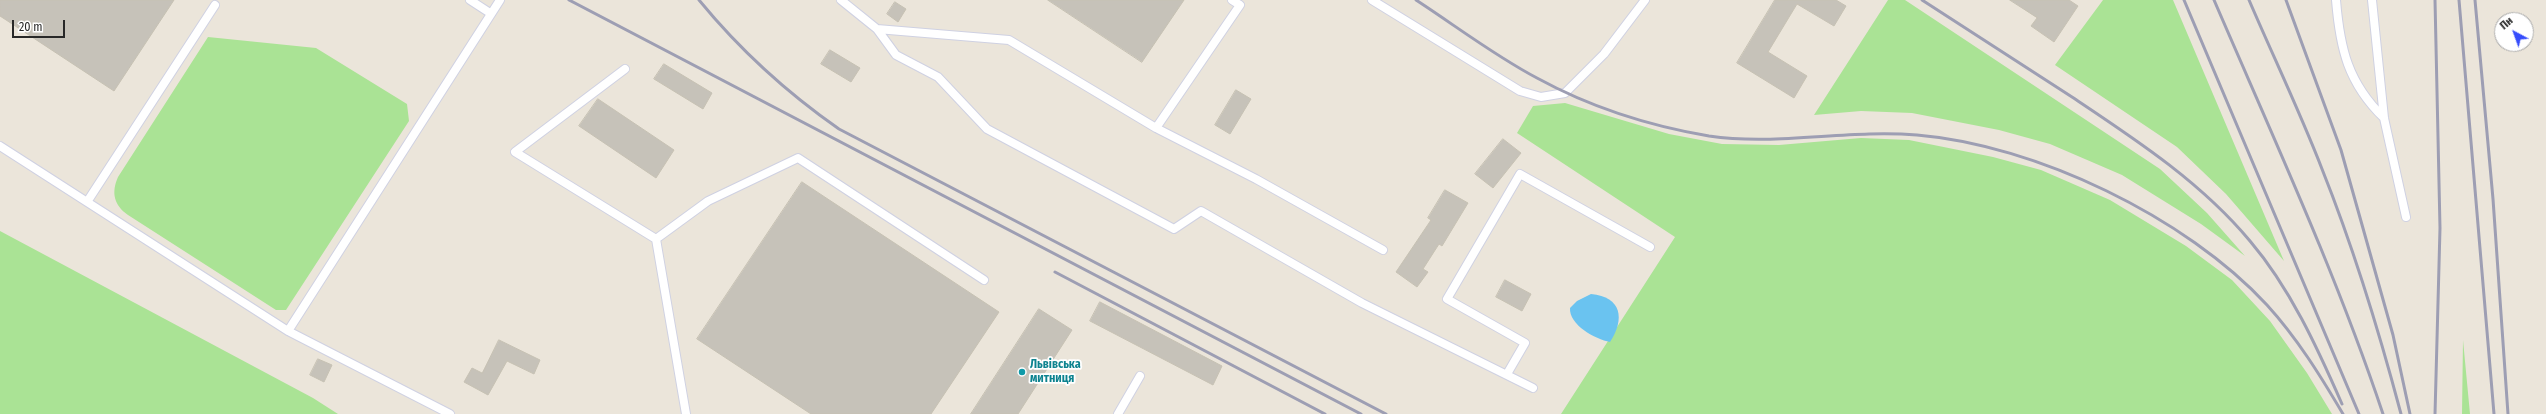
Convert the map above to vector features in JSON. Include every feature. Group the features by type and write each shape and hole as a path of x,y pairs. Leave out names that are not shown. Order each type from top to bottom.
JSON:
{"lane":[{"path":"470,0 490,13"},
{"path":"288,331 490,13 500,0"},
{"path":"841,0 877,29 896,55 938,77 988,129 1174,229 1201,211 1362,303 1533,388"},
{"path":"1156,128 1240,5 1232,0"},
{"path":"1372,0 1520,91 1541,97 1565,93 1604,54 1645,0"},
{"path":"2336,0 2339,35 2347,65 2358,89 2384,118"},
{"path":"2372,0 2384,118 2406,216"},
{"path":"87,202 214,5"},
{"path":"877,29 1009,40 1156,128 1256,179 1383,250"},
{"path":"625,69 515,152 656,239 686,414"},
{"path":"0,146 288,331 450,414"},
{"path":"656,239 708,201 798,158 984,280"},
{"path":"1507,374 1525,343 1447,299 1520,174 1650,248"},
{"path":"1118,414 1140,376"}],"green space":[{"path":"1888,0 1905,0 2160,169 2207,213 2245,256 2201,224 2122,175 2050,144 1999,130 1912,113 1861,111 1814,115"},
{"path":"2103,0 2173,0 2284,261 2226,194 2177,147 2055,65"},
{"path":"208,37 316,48 407,104 409,121 286,310 276,310 128,215 123,211 115,198 114,193 118,177"},
{"path":"1565,103 1669,134 1722,144 1779,145 1861,138 1909,140 1993,157 2041,170 2110,200 2186,246 2232,280 2270,321 2307,373 2332,414 1561,414 1675,237 1517,133 1533,106"},
{"path":"0,231 313,398 338,414 0,414"},
{"path":"2463,340 2470,414 2462,414"}],"water":[{"path":"1591,294 1601,296 1609,300 1615,304 1618,310 1618,325 1610,342 1597,338 1584,330 1578,325 1571,314 1570,308 1577,301"}],"building":[{"path":"0,0 174,0 114,91 0,16"},
{"path":"1048,0 1184,0 1142,62"},
{"path":"1775,0 1836,0 1846,6 1834,26 1797,4 1768,52 1807,76 1794,98 1737,63"},
{"path":"2010,0 2069,0 2078,6 2054,42 2031,26 2037,18"},
{"path":"895,2 906,9 898,22 887,14"},
{"path":"830,50 860,68 851,82 821,64"},
{"path":"664,64 712,93 703,109 654,79"},
{"path":"1236,90 1251,99 1230,134 1215,125"},
{"path":"598,99 674,150 656,178 579,126"},
{"path":"1503,139 1521,153 1493,188 1475,174"},
{"path":"802,182 999,312 931,414 811,414 697,339"},
{"path":"1445,190 1468,203 1442,246 1439,244 1423,269 1428,272 1417,287 1396,272 1431,220 1428,218"},
{"path":"1505,280 1531,294 1522,311 1496,297"},
{"path":"1100,302 1222,366 1213,385 1090,321"},
{"name":"Львівська митниця","path":"1039,309 1072,330 1018,414 971,414"},
{"path":"499,340 540,360 534,374 507,361 488,395 464,382 472,368 482,373"},
{"path":"318,359 332,365 324,382 310,375"}],"railway":[{"path":"569,0 1361,414"},
{"path":"699,0 747,53 764,69 819,115 839,129 1386,414"},
{"path":"1416,0 1491,51 1537,78 1578,98 1621,114 1665,127 1709,136 1735,139 1865,134 1917,135 1963,142 2010,153 2059,170 2106,191 2152,215 2195,243 2234,273 2267,305 2288,330 2317,371 2343,414"},
{"path":"1922,0 2143,145 2189,181 2231,220 2250,241 2278,278 2302,319 2342,404"},
{"path":"2184,0 2359,414"},
{"path":"2214,0 2324,257 2365,361 2383,414"},
{"path":"2249,0 2305,126 2334,199 2365,290 2401,414"},
{"path":"2286,0 2341,150 2393,335 2410,414"},
{"path":"2435,0 2440,228 2435,414"},
{"path":"2459,0 2494,414"},
{"path":"2475,0 2493,199 2508,414"},
{"path":"1055,272 1325,414"}],"place":[{"name":"Львівська митниця","path":"1022,372"}]}
